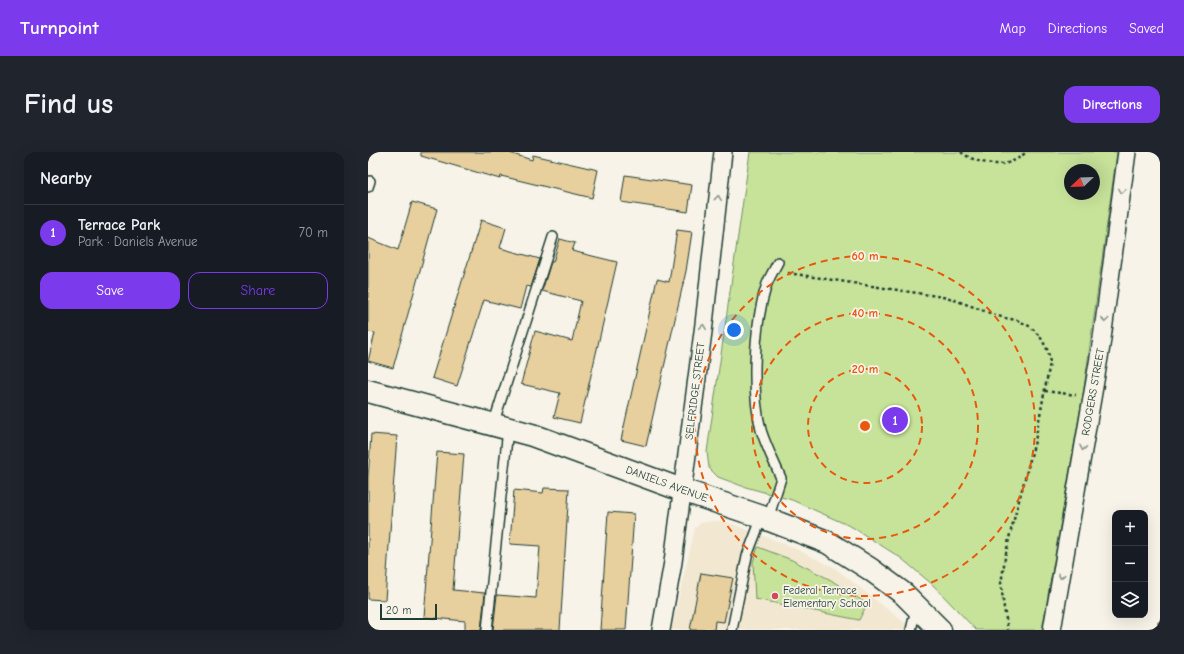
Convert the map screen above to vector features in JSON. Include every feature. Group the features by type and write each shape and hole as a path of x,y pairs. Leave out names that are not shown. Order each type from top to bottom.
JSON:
{"street":[{"name":"SELFRIDGE STREET","path":"661,630 674,562 704,324 723,152"},
{"name":"RODGERS STREET","path":"1052,630 1101,346 1127,152"},
{"name":"DANIELS AVENUE","path":"368,391 532,436 765,518 827,542 870,568 904,594 940,630"}],"lane":[{"path":"487,630 500,427 554,237"},
{"path":"732,630 748,556 781,478 761,430 757,404 756,351 759,318 766,286 776,267"},
{"path":"911,630 917,607"}],"path":[{"path":"961,152 977,161 994,164 1012,162 1027,152"},
{"path":"776,267 949,298 1004,318 1017,320 1032,327 1041,338 1048,351 1050,364 1034,447 1010,534 1001,584 1008,630"},
{"path":"1045,391 1069,394"},
{"path":"1156,630 1160,620"}],"shaded area":[{"name":"Federal Terrace Elementary School","path":"724,521 788,545 835,568 912,630 671,630 695,528 701,523"}],"green space":[{"path":"750,152 1117,152 1084,388 1042,630 976,630 933,585 901,558 852,527 792,500 742,486 718,477 709,468 707,452"},
{"path":"758,547 792,560 831,580 867,604 859,620 755,599 753,562"}],"building":[{"path":"421,152 506,152 532,160 533,155 598,170 592,198 501,176 500,179 421,156"},
{"path":"625,175 692,185 688,212 621,202"},
{"path":"412,202 437,209 393,368 368,361 375,333 368,332 368,238 398,250"},
{"path":"481,220 506,228 500,248 540,259 531,287 526,286 520,309 484,300 457,386 432,378"},
{"path":"677,230 692,232 686,271 646,446 621,440 657,279 669,282"},
{"path":"560,239 575,243 572,251 617,262 580,423 554,417 560,393 521,384 535,331 572,341 581,301 542,291"},
{"path":"371,434 397,436 385,600 368,599 368,479"},
{"path":"437,452 464,454 453,590 485,593 481,630 465,630 465,621 424,617"},
{"path":"544,488 569,489 560,630 493,630 497,595 536,598 540,546 510,544 514,490 543,493"},
{"path":"608,512 634,514 626,630 600,630"},
{"path":"701,573 733,578 724,622 715,621 714,630 690,630"}],"place":[{"name":"Terrace Park","path":"895,420"},
{"name":"Federal Terrace Elementary School","path":"775,596"}]}
